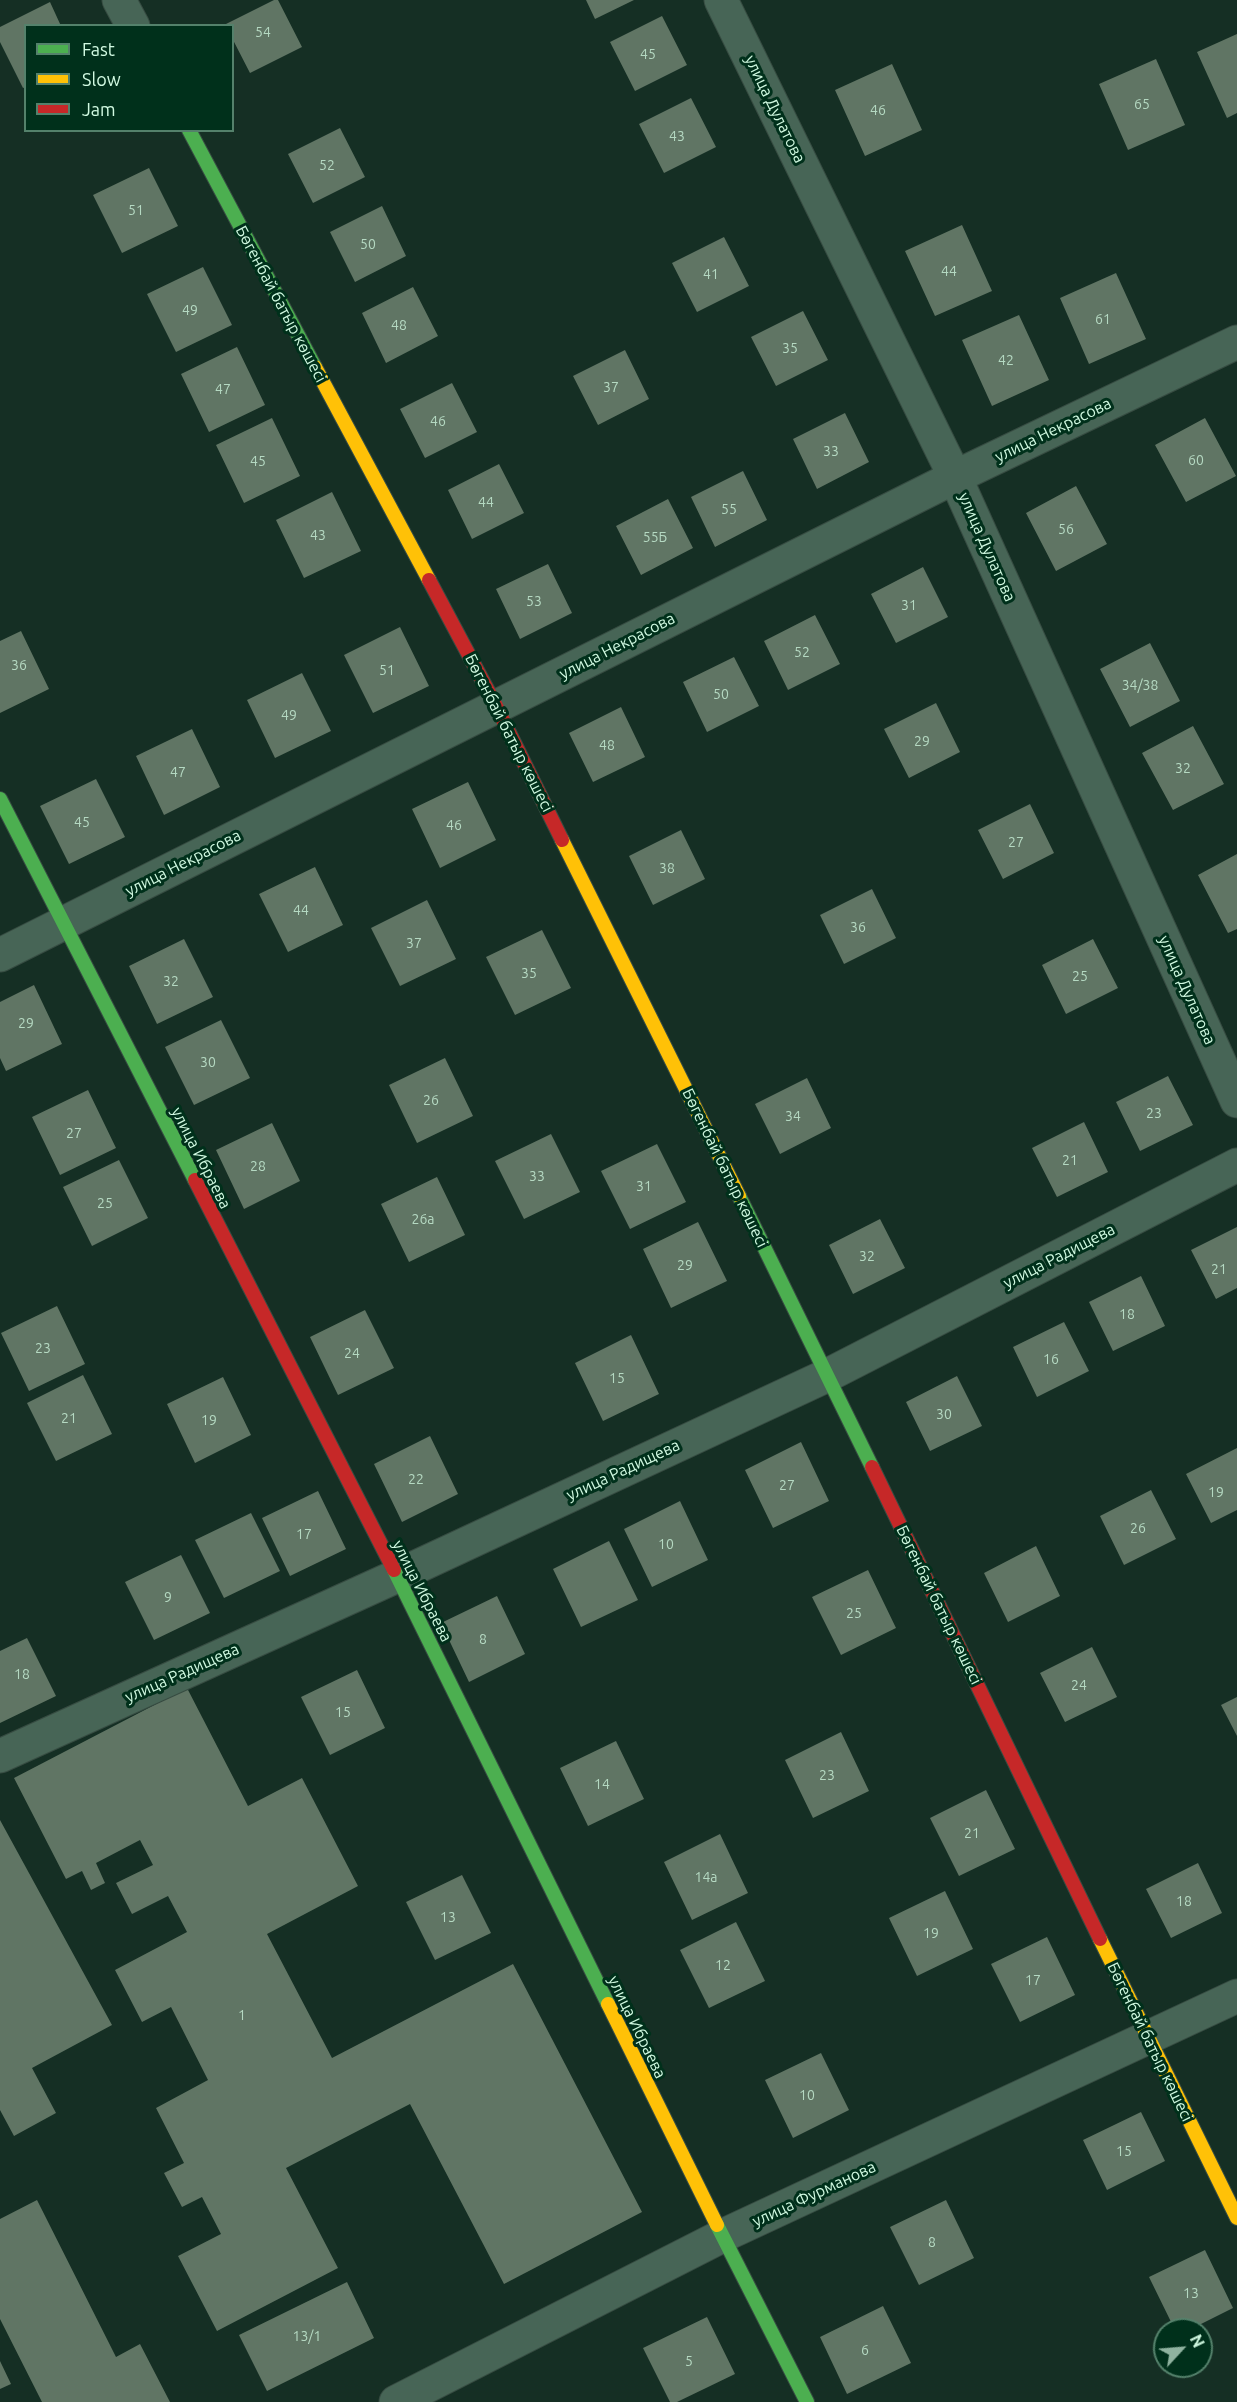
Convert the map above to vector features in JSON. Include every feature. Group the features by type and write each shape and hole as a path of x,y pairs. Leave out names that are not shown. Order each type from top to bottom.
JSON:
{"street":[{"path":"119,0 132,24"},
{"name":"улица Дулатова","path":"722,0 955,477 1237,1101"},
{"name":"Бөгенбай батыр көшесі","path":"190,132 496,706 828,1375 1237,2218"},
{"name":"улица Некрасова","path":"0,955 955,477 1237,342"},
{"name":"улица Ибраева","path":"0,799 397,1576 722,2236 807,2402"},
{"name":"улица Радищева","path":"0,1756 397,1576 828,1375 1237,1165"},
{"name":"улица Фурманова","path":"396,2402 722,2236 1237,1996"}],"building":[{"path":"278,0 302,47 250,73 234,42 234,24 226,24"},
{"path":"586,0 634,0 595,19"},
{"path":"50,2 60,24 24,24 24,88 0,42 0,27"},
{"path":"662,16 687,65 635,91 610,42"},
{"path":"1237,34 1237,113 1227,118 1197,52"},
{"path":"1156,59 1185,125 1128,150 1099,84"},
{"path":"892,64 922,130 865,156 835,90"},
{"path":"691,98 716,147 664,173 639,124"},
{"path":"340,128 365,177 313,203 288,154"},
{"path":"149,168 178,226 122,253 93,195"},
{"path":"382,206 406,256 355,282 330,232"},
{"path":"962,225 992,291 935,316 905,251"},
{"path":"724,237 749,286 697,312 672,263"},
{"path":"203,267 232,325 176,352 147,294"},
{"path":"1116,273 1146,339 1089,364 1060,298"},
{"path":"413,287 438,336 386,363 362,313"},
{"path":"803,311 828,360 776,386 751,337"},
{"path":"1019,315 1049,380 992,406 962,340"},
{"path":"237,347 265,405 209,432 181,374"},
{"path":"625,350 649,399 598,425 573,376"},
{"path":"452,383 477,432 425,458 400,409"},
{"path":"845,413 869,462 817,489 793,439"},
{"path":"272,418 300,476 244,503 216,445"},
{"path":"1205,418 1236,476 1186,502 1155,445"},
{"path":"499,464 524,513 472,539 448,490"},
{"path":"743,471 767,520 715,547 691,497"},
{"path":"1076,486 1107,544 1056,571 1026,513"},
{"path":"332,492 361,551 304,578 276,520"},
{"path":"668,499 693,548 641,575 616,526"},
{"path":"548,564 572,613 520,639 496,589"},
{"path":"923,567 948,617 896,643 871,594"},
{"path":"815,615 840,664 788,690 764,641"},
{"path":"400,627 429,686 373,713 344,655"},
{"path":"21,631 49,689 0,713 0,641"},
{"path":"1150,643 1180,701 1130,727 1100,669"},
{"path":"734,657 759,706 707,732 683,682"},
{"path":"302,673 331,731 275,758 247,700"},
{"path":"936,703 960,752 909,778 884,729"},
{"path":"621,707 645,757 593,782 569,733"},
{"path":"1193,726 1224,784 1173,810 1142,753"},
{"path":"192,729 220,787 164,815 136,756"},
{"path":"96,779 125,837 69,864 40,806"},
{"path":"468,782 496,840 440,868 412,809"},
{"path":"1030,804 1054,853 1003,879 978,830"},
{"path":"681,830 705,879 653,905 629,856"},
{"path":"1237,854 1237,929 1228,933 1198,875"},
{"path":"315,867 343,925 288,952 259,894"},
{"path":"872,889 896,938 844,964 820,915"},
{"path":"427,900 456,959 400,986 371,928"},
{"path":"542,930 571,988 515,1015 486,957"},
{"path":"184,939 213,997 157,1024 129,966"},
{"path":"1093,939 1118,988 1066,1014 1042,965"},
{"path":"34,985 62,1044 6,1071 0,1058 0,1002"},
{"path":"221,1020 250,1078 194,1105 165,1047"},
{"path":"445,1058 473,1116 417,1143 389,1085"},
{"path":"1168,1076 1193,1125 1140,1151 1116,1102"},
{"path":"807,1078 831,1128 780,1154 755,1104"},
{"path":"88,1090 116,1148 60,1175 32,1117"},
{"path":"1084,1122 1108,1172 1057,1197 1032,1148"},
{"path":"272,1123 300,1181 244,1209 216,1150"},
{"path":"551,1134 580,1192 524,1219 495,1161"},
{"path":"657,1144 686,1202 630,1229 601,1171"},
{"path":"119,1160 148,1218 92,1246 63,1187"},
{"path":"437,1177 465,1235 409,1262 381,1204"},
{"path":"880,1219 905,1268 853,1294 829,1245"},
{"path":"698,1222 727,1281 671,1308 643,1249"},
{"path":"1237,1227 1237,1288 1216,1299 1191,1250"},
{"path":"1141,1276 1165,1326 1113,1351 1089,1302"},
{"path":"57,1306 85,1364 29,1391 1,1333"},
{"path":"365,1310 394,1368 338,1395 310,1337"},
{"path":"1064,1322 1089,1371 1037,1397 1013,1347"},
{"path":"631,1335 659,1394 603,1421 575,1363"},
{"path":"83,1375 112,1434 56,1461 27,1403"},
{"path":"957,1376 982,1426 930,1451 906,1402"},
{"path":"223,1377 251,1435 195,1463 167,1404"},
{"path":"430,1436 458,1494 402,1522 374,1464"},
{"path":"801,1442 829,1501 773,1528 745,1470"},
{"path":"1237,1448 1237,1510 1211,1523 1186,1474"},
{"path":"1151,1490 1176,1539 1124,1565 1100,1516"},
{"path":"318,1491 346,1549 290,1576 262,1518"},
{"path":"680,1501 708,1560 652,1587 624,1529"},
{"path":"251,1513 280,1571 224,1598 195,1540"},
{"path":"609,1541 638,1600 581,1627 553,1569"},
{"path":"1036,1546 1060,1596 1008,1622 984,1573"},
{"path":"181,1555 210,1613 154,1640 125,1582"},
{"path":"868,1570 896,1628 841,1655 812,1597"},
{"path":"497,1596 525,1654 469,1682 441,1623"},
{"path":"27,1638 56,1696 0,1723 0,1651"},
{"path":"1092,1647 1117,1697 1065,1722 1040,1673"},
{"path":"357,1670 385,1728 330,1755 301,1697"},
{"path":"187,1688 248,1806 302,1778 358,1886 267,1934 332,2058 513,1964 642,2212 504,2284 410,2104 286,2168 338,2268 217,2331 178,2256 221,2234 202,2197 182,2207 164,2173 184,2163 156,2108 208,2080 171,2007 142,2022 115,1970 187,1932 168,1896 132,1914 116,1883 153,1865 140,1840 96,1863 105,1883 91,1890 82,1871 66,1879 14,1778"},
{"path":"1237,1697 1237,1736 1221,1705"},
{"path":"841,1732 869,1791 813,1818 785,1760"},
{"path":"616,1741 644,1799 588,1826 560,1768"},
{"path":"986,1790 1015,1849 959,1876 930,1818"},
{"path":"0,1820 112,2025 32,2068 56,2113 14,2136 0,2110"},
{"path":"720,1834 748,1893 692,1920 664,1862"},
{"path":"1198,1863 1222,1913 1171,1938 1146,1889"},
{"path":"462,1875 491,1933 435,1960 406,1902"},
{"path":"945,1891 973,1949 917,1976 889,1918"},
{"path":"736,1922 765,1981 709,2008 680,1950"},
{"path":"1047,1937 1075,1995 1020,2022 991,1964"},
{"path":"821,2053 849,2110 793,2138 765,2080"},
{"path":"1141,2112 1165,2161 1107,2190 1083,2140"},
{"path":"37,2200 116,2357 140,2344 170,2402 42,2402 0,2319 0,2219"},
{"path":"946,2200 974,2258 919,2285 890,2227"},
{"path":"1205,2250 1233,2308 1213,2318 1169,2318 1149,2277"},
{"path":"347,2282 374,2338 267,2391 239,2335"},
{"path":"883,2306 911,2363 847,2394 820,2337"},
{"path":"707,2317 735,2374 677,2402 670,2402 643,2348"},
{"path":"0,2361 11,2384 0,2389"}],"traffic: fast":[{"path":"190,132 315,367"},
{"path":"0,799 195,1180"},
{"path":"739,1196 872,1467"},
{"path":"394,1570 608,2004"},
{"path":"717,2225 807,2402"}],"traffic: slow":[{"path":"315,367 429,580"},
{"path":"562,840 739,1196"},
{"path":"1100,1939 1237,2218"},
{"path":"608,2004 717,2225"}],"traffic: jam":[{"path":"429,580 496,706 562,840"},
{"path":"195,1180 394,1570"},
{"path":"872,1467 1100,1939"}]}
